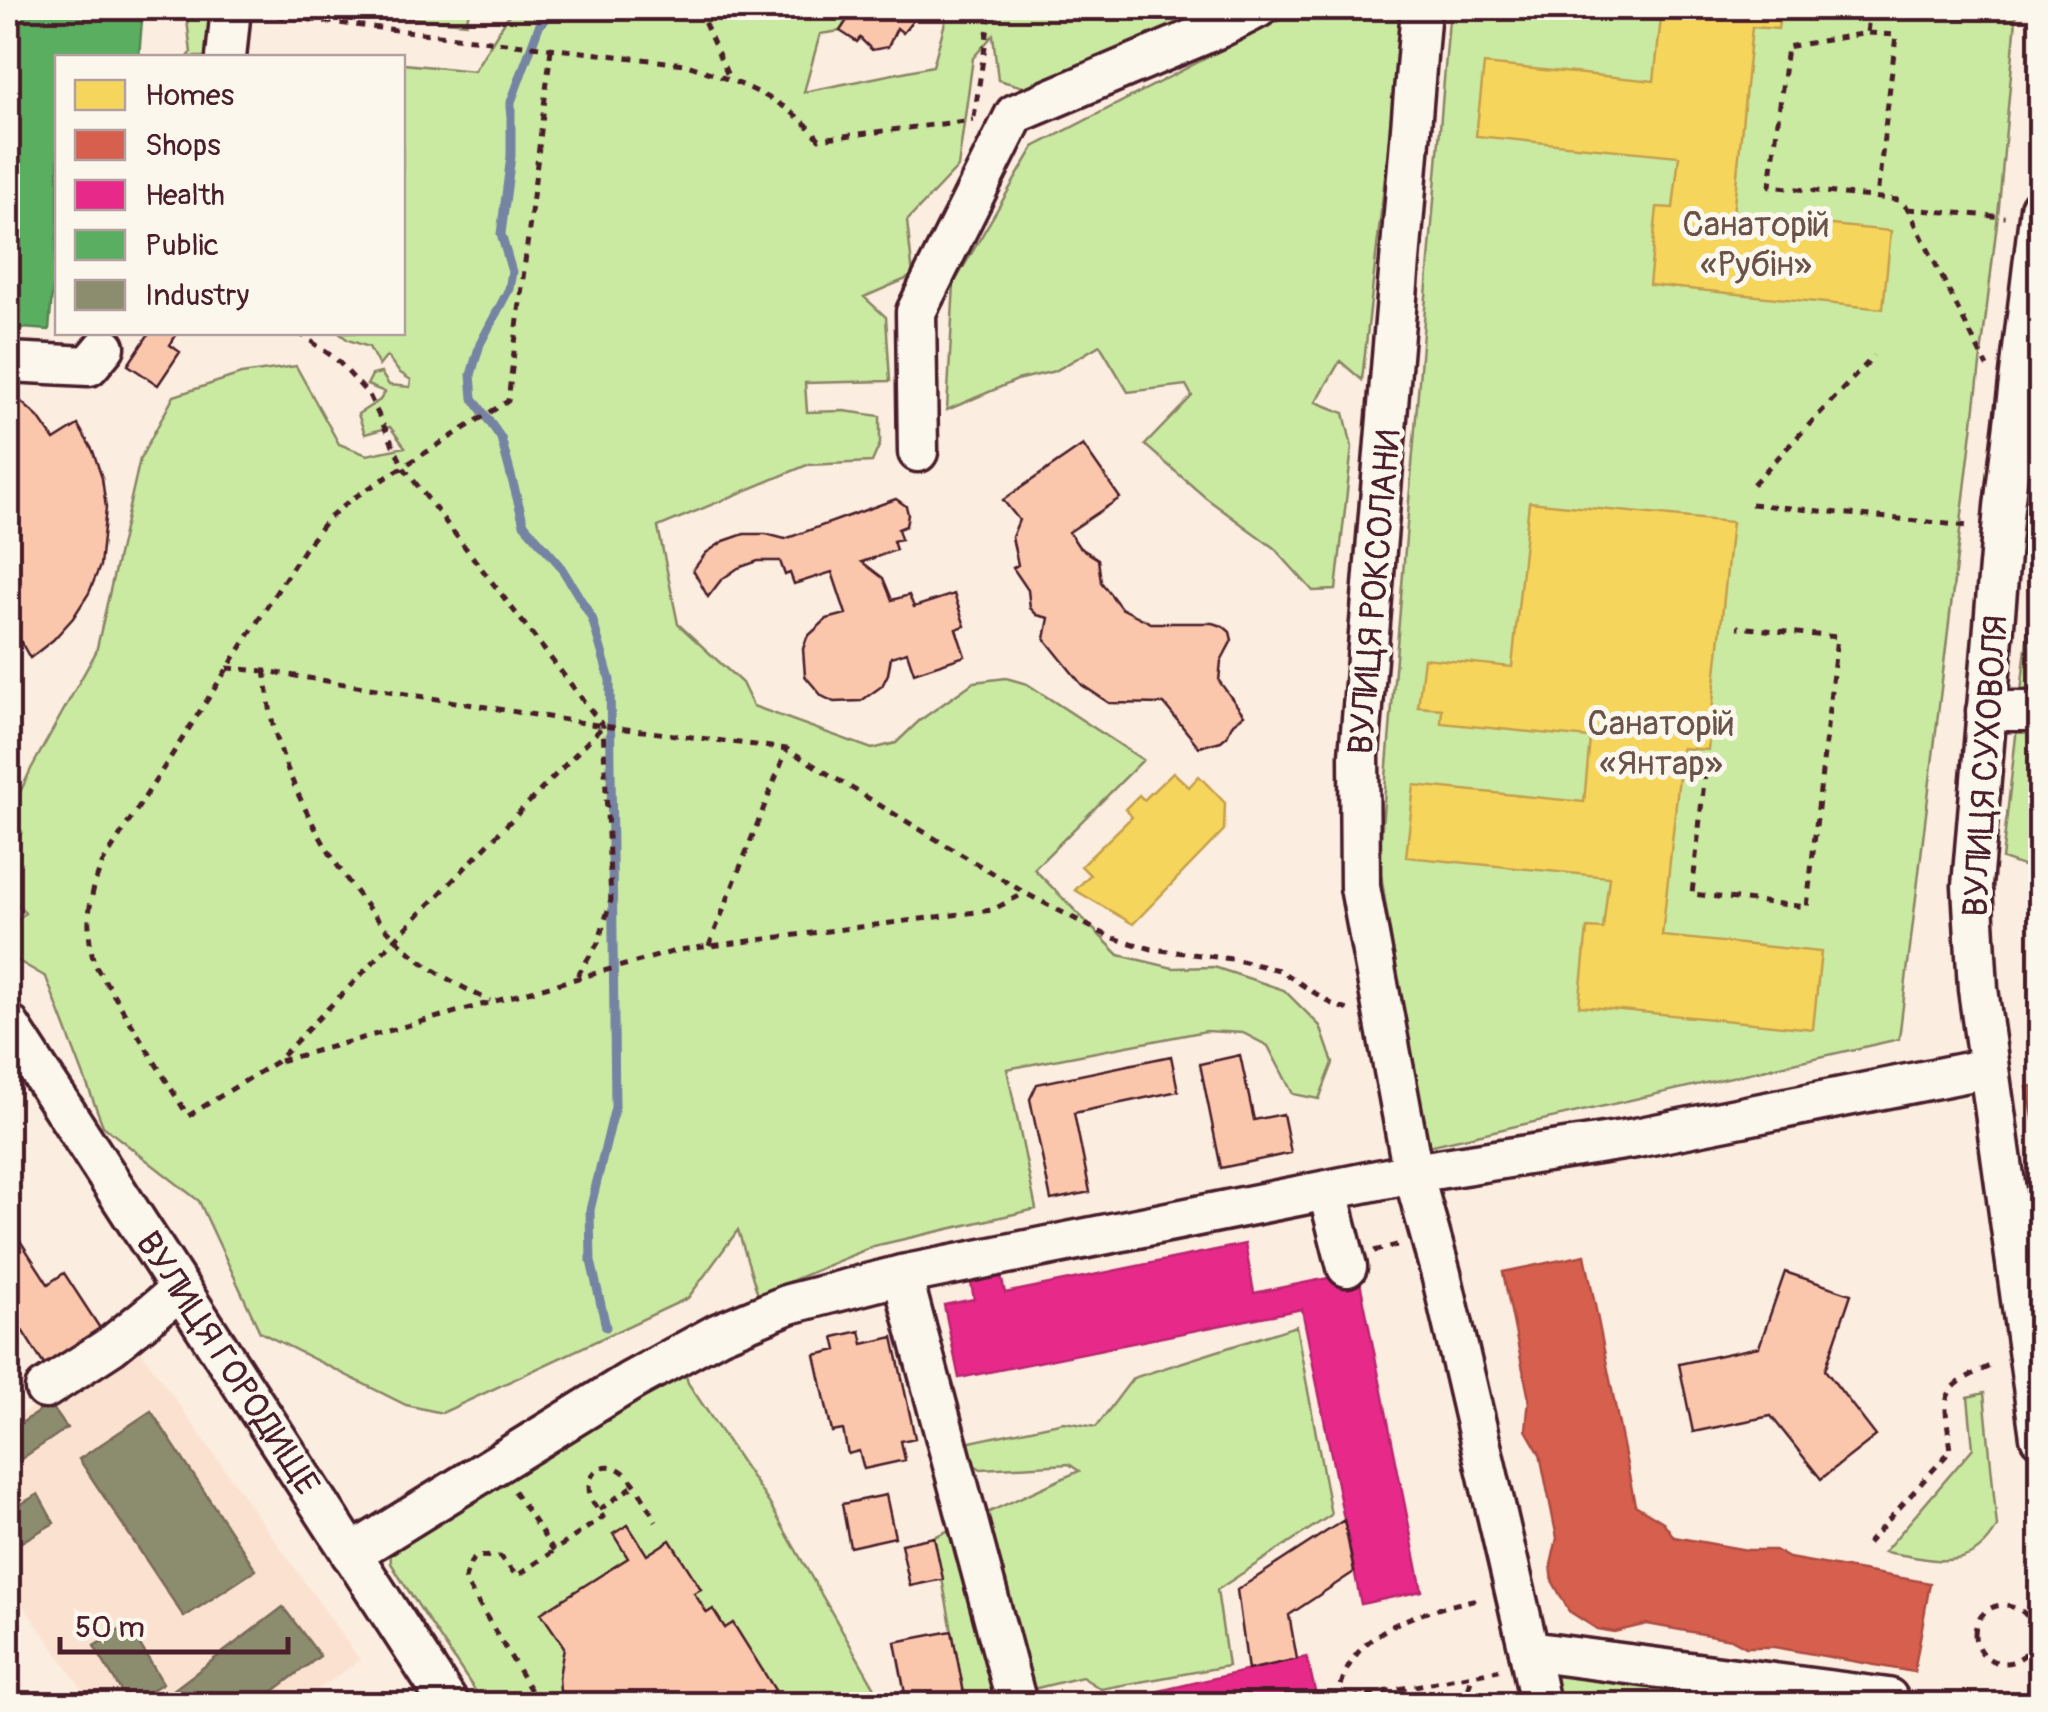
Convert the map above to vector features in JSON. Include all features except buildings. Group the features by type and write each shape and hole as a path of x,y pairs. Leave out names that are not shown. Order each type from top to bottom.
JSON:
{"street":[{"path":"918,452 916,312 1016,114 1258,8"},
{"name":"ВУЛИЦЯ РОКСОЛАНИ","path":"1421,8 1359,755 1360,887 1413,1173 1446,1294 1540,1704"},
{"path":"226,55 231,9"},
{"name":"ВУЛИЦЯ СУХОВОЛЯ","path":"2024,213 1972,886 1988,1068 2040,1437"},
{"path":"8,362 89,366 105,347"},
{"path":"1986,710 2040,711"},
{"name":"ВУЛИЦЯ ГОРОДИЩЕ","path":"8,1023 449,1704"},
{"path":"350,1554 631,1381 719,1334 790,1304 902,1275 1413,1173 1636,1138 1988,1068"},
{"path":"1328,1192 1347,1267"},
{"path":"902,1275 1017,1704"},
{"path":"45,1389 111,1346 180,1290"},
{"path":"1531,1657 1888,1698 1885,1704"}],"path":[{"path":"698,8 730,79"},
{"path":"973,120 991,8"},
{"path":"1867,33 1870,8"},
{"path":"231,9 684,64 730,79 802,117 819,139 1016,114"},
{"path":"1877,198 1896,35 1867,33 1787,47 1770,186 1877,198 1899,200 1908,209 1988,368"},
{"path":"550,48 508,401 350,500 326,521 304,549 102,864 88,912 94,963 188,1116 276,1062 603,726"},
{"path":"1908,209 2024,213"},
{"path":"302,335 336,360 368,395 404,468 603,726 611,900 598,943 574,981"},
{"path":"1752,484 1874,356"},
{"path":"1750,504 1968,526"},
{"path":"1705,772 1692,894 1807,907 1836,638 1737,627"},
{"path":"227,668 265,670 603,726 787,749 1025,893 1110,938 1278,970 1332,1004 1387,1025"},
{"path":"265,670 272,722 307,813 358,894 419,959 492,1003"},
{"path":"709,946 787,749"},
{"path":"276,1062 679,950 992,910 1025,893"},
{"path":"1867,1544 1951,1450 1945,1406 1952,1387 1960,1379 1990,1366"},
{"path":"496,1464 554,1551"},
{"path":"539,1704 465,1578 471,1562 478,1556 500,1557 517,1576 604,1517 591,1498 589,1486 592,1474 599,1468 617,1468 626,1473 656,1522"},
{"path":"598,1510 633,1485"},
{"path":"1338,1701 1349,1660 1362,1646 1397,1623 1488,1596"},
{"path":"1992,1606 2014,1606 2031,1622 2032,1644 2016,1661 1993,1662 1977,1646 1976,1624 1992,1606"},
{"path":"1320,1704 1472,1675 1531,1657"},
{"path":"1465,1704 1472,1675"}],"shaded area":[{"path":"133,1340 360,1660 297,1704 93,1704 8,1584 8,1423"}],"green space":[{"path":"165,8 221,8 213,55 190,55 186,11"},
{"path":"300,8 470,8 466,23"},
{"path":"513,8 855,8 840,31 820,34 804,92 933,66 949,8 1228,8 1045,93 998,80 993,35 973,58 958,167 907,221 913,276 864,297 886,317 890,381 805,383 807,412 844,411 880,416 880,444 872,462 807,465 658,527 678,624 742,683 753,706 872,749 896,743 919,721 974,682 1006,678 1027,684 1143,760 1034,869 1119,955 1173,968 1214,967 1284,990 1320,1026 1333,1063 1319,1099 1293,1094 1268,1046 1243,1033 1206,1031 1007,1069 1036,1209 874,1246 758,1295 738,1230 688,1298 442,1413 406,1405 260,1332 199,1201 103,1126 46,977 8,955 8,918 15,922 25,913 8,892 8,845 22,832 9,816 96,652 140,459 174,396 241,374 296,366 339,444 367,455 405,447 390,427 365,434 358,414 380,400 385,392 367,385 372,375 381,373 389,385 410,387 411,380 387,356 379,366 369,347 342,335 405,335 405,64 474,71"},
{"path":"1303,8 1404,8 1362,380 1340,361 1316,402 1344,413 1352,447 1336,590 1313,591 1274,548 1206,498 1145,445 1192,396 1186,385 1128,392 1100,345 1055,371 1017,380 947,410 954,283 1034,147"},
{"path":"1450,8 2017,8 1999,206 1899,1039 1424,1147 1379,862"},
{"path":"2040,525 2040,872 2002,859"},
{"path":"1296,1326 1331,1515 1217,1590 1228,1666 1101,1689 1082,1677 1033,1689 1036,1704 966,1704 934,1537 1079,1471 1069,1464 981,1469 964,1459 970,1442 1064,1422 1096,1427 1133,1378"},
{"path":"681,1357 688,1383 769,1503 884,1704 484,1704 391,1563 390,1547"},
{"path":"1984,1393 1997,1527 1986,1542 1962,1558 1933,1560 1884,1552 1973,1448 1968,1397"},
{"path":"1552,1672 1873,1704 1557,1704"}],"waterway":[{"path":"555,8 539,26 511,102 511,156 501,234 512,272 509,289 480,344 471,375 473,398 501,438 524,524 559,564 592,618 610,680 615,1107 590,1210 591,1261 606,1327"}],"park label":[{"name":"Санаторій «Рубін»","path":"1756,244"},
{"name":"Санаторій «Янтар»","path":"1661,743"}]}
